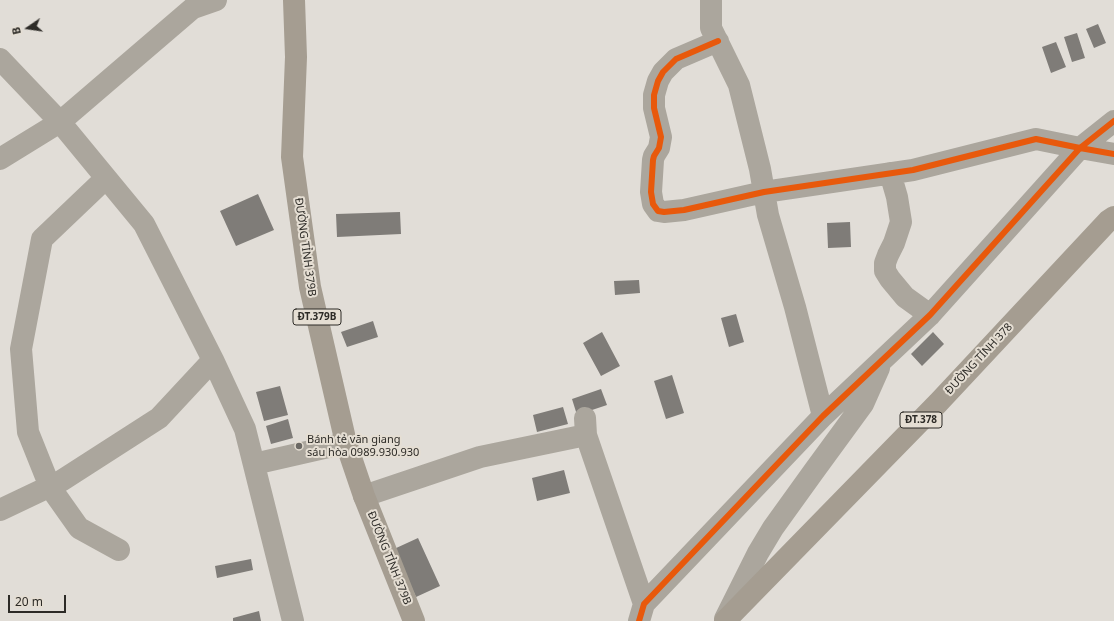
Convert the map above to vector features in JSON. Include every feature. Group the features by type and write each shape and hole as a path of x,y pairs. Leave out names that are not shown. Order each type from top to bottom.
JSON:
{"main road":[{"name":"ĐƯỜNG TỈNH 379B","path":"294,0 296,57 292,157 310,287 346,443 364,496 414,621"},
{"name":"ĐƯỜNG TỈNH 378","path":"724,621 938,403 1108,221 1114,217"}],"street":[{"path":"0,159 60,122 193,8 216,0"},
{"path":"711,0 711,28 739,85 760,169 768,215 795,307 823,416"},
{"path":"718,41 676,59 663,72 658,81 654,95 654,108 660,137 659,148 652,160 653,204 658,211 664,212 684,210 764,192 913,170 1036,139 1114,154"},
{"path":"0,59 60,122 144,224 213,360 245,429 293,621"},
{"path":"642,612 823,416 930,315 1080,148 1114,121"},
{"path":"890,173 897,197 901,222 885,264 885,271 905,297 930,315"},
{"path":"106,178 42,239 21,349 28,432 50,487 79,528 119,550"},
{"path":"0,510 61,481 159,418 213,360"},
{"path":"724,621 758,553 773,528 863,404 883,360"},
{"path":"364,496 480,457 586,427 642,612"},
{"path":"254,464 346,443"}],"building":[{"path":"1098,24 1106,43 1094,48 1086,29"},
{"path":"1077,33 1085,58 1072,62 1064,37"},
{"path":"1056,42 1066,67 1051,73 1042,47"},
{"path":"258,194 274,230 236,246 220,211"},
{"path":"400,212 401,234 337,237 336,214"},
{"path":"850,222 851,247 828,248 827,223"},
{"path":"639,280 640,293 615,295 614,281"},
{"path":"736,314 744,342 729,347 721,318"},
{"path":"373,321 378,337 347,347 341,332"},
{"path":"602,332 620,366 601,376 583,343"},
{"path":"933,332 944,344 922,366 911,354"},
{"path":"672,375 684,413 666,419 654,381"},
{"path":"280,386 288,415 264,421 256,392"},
{"path":"601,389 607,405 577,415 572,399"},
{"path":"563,407 568,424 537,432 533,415"},
{"path":"288,419 293,438 271,444 266,426"},
{"path":"564,470 570,493 537,501 532,478"},
{"path":"418,538 440,586 416,597 394,549"},
{"path":"251,559 253,570 217,578 215,566"},
{"path":"259,611 261,621 233,621 233,618"}],"cycle path":[{"path":"718,41 676,59 663,72 658,81 654,95 654,108 661,137 659,148 653,160 651,192 653,204 658,211 664,212 684,210 764,192 913,170 1036,139 1114,154"},
{"path":"639,621 644,604 823,416 930,315 1080,148 1114,121"}],"place":[{"name":"Bánh tẻ văn giang sáu hòa 0989.930.930","path":"299,446"}]}
